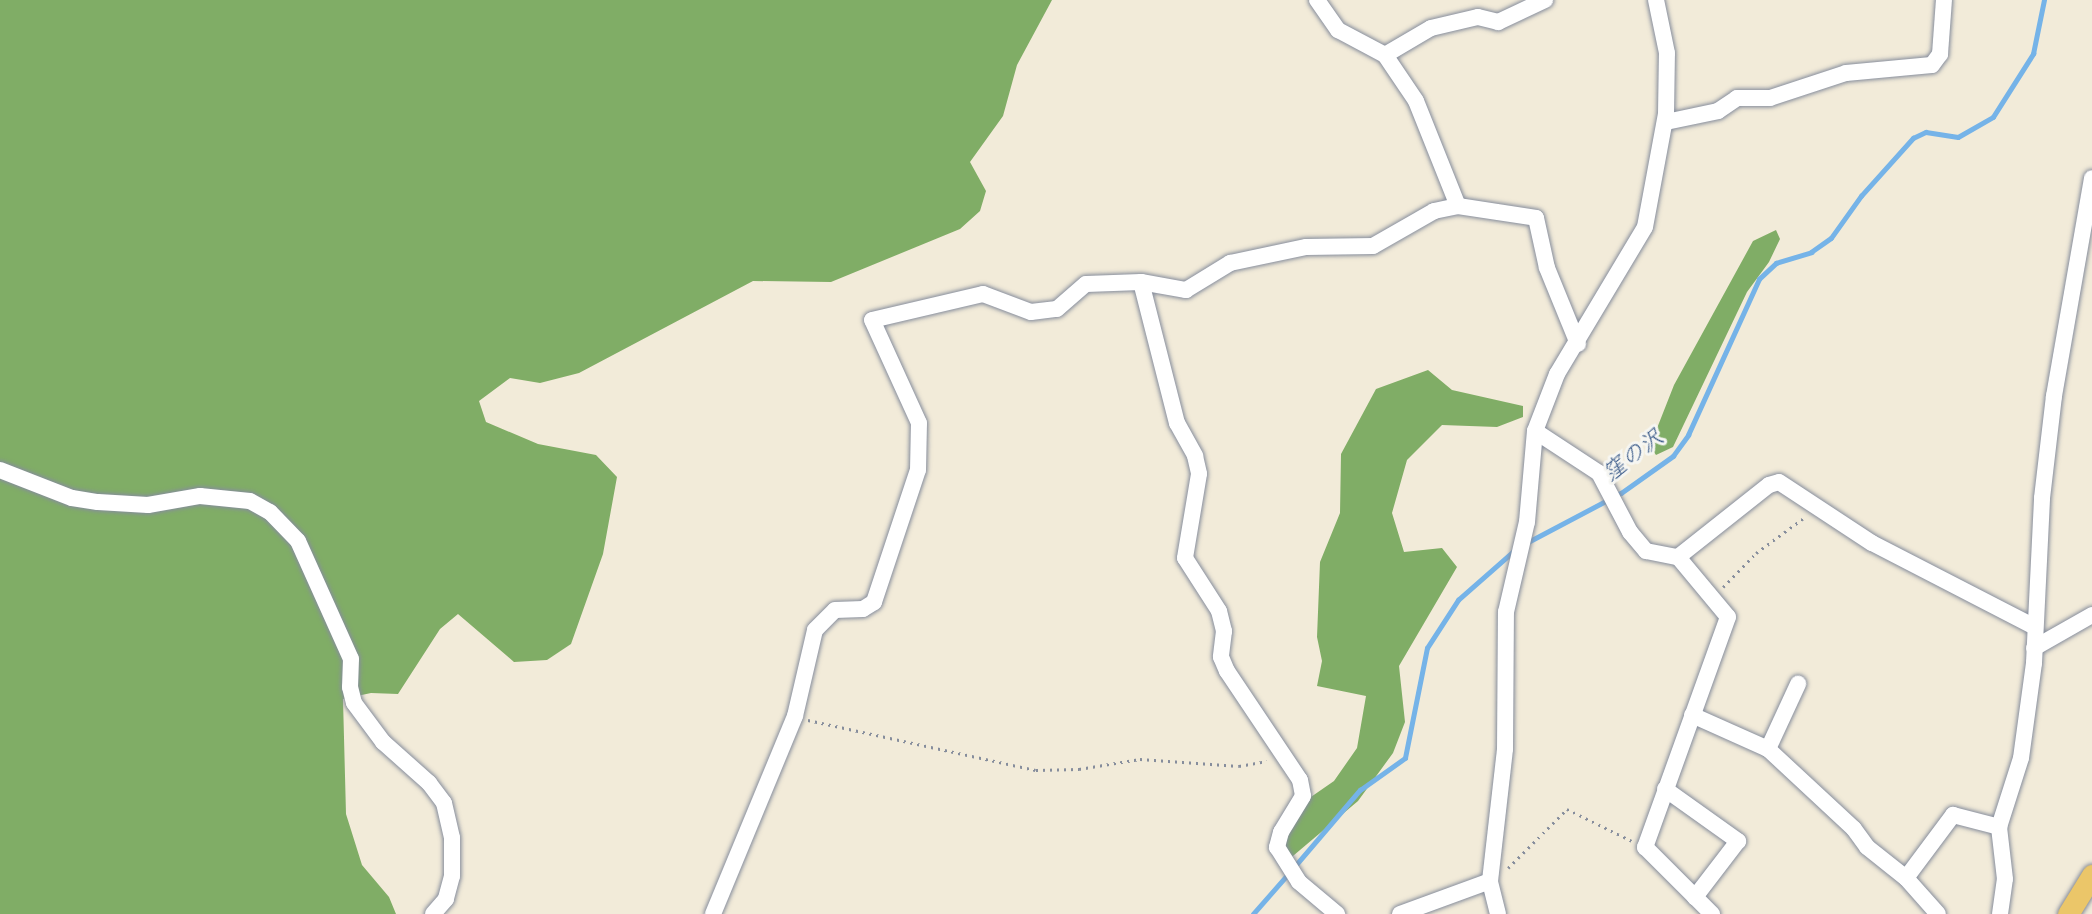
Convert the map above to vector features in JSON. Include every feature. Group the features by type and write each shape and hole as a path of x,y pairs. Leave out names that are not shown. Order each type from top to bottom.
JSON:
{"main road":[{"path":"2068,914 2092,875"}],"street":[{"path":"1317,0 1338,30 1385,55 1416,101 1458,206"},
{"path":"1385,55 1431,28 1478,17 1498,22 1545,0"},
{"path":"1498,914 1490,881 1505,749 1506,612 1527,522 1535,431 1557,374 1578,344 1645,227 1666,122 1667,53 1656,0"},
{"path":"1666,122 1718,111 1737,98 1770,98 1846,73 1932,65 1940,54 1944,0"},
{"path":"2000,914 2005,879 1999,827 2021,758 2034,648 2054,396 2092,178"},
{"path":"713,914 795,716 815,631 835,610 863,609 874,602 918,470 919,423 872,320 983,294 1031,312 1057,309 1086,284 1141,282 1186,290 1230,262 1306,247 1373,246 1434,211 1458,206 1536,218 1547,268 1578,344"},
{"path":"1141,282 1177,423 1195,456 1199,474 1185,558 1219,611 1224,631 1222,657 1227,671 1287,756 1303,796 1281,832 1278,847 1286,866 1299,882 1337,914"},
{"path":"1535,431 1592,466 1607,487 1638,545 1678,557 1728,617 1644,848 1712,914"},
{"path":"0,470 72,498 148,505 200,496 250,501 270,512 298,541 351,659 349,687 354,703 383,742 429,783 444,803 452,838 452,876 446,899 433,914"},
{"path":"1678,557 1769,485 1790,486 1872,543 2035,627"},
{"path":"2034,648 2092,615"},
{"path":"1768,749 1798,684"},
{"path":"1692,715 1768,749 1854,829 1867,847 1906,878 1938,914"},
{"path":"1665,789 1738,841 1695,897"},
{"path":"1906,878 1953,815 1999,827"},
{"path":"1400,914 1490,881"}],"path":[{"path":"1712,600 1756,553 1819,506"},
{"path":"795,716 1036,769 1079,769 1140,759 1240,766 1287,756"},
{"path":"1490,881 1520,860 1535,837 1567,809 1644,848"}],"green space":[{"path":"0,0 1052,0 1017,65 1003,116 970,162 986,191 980,211 960,229 831,282 753,281 579,373 540,383 510,378 479,401 486,422 538,444 596,455 617,477 603,554 571,644 547,660 514,662 458,614 440,629 398,694 371,693 343,699 346,814 362,865 389,897 396,914 0,914"},
{"path":"1776,230 1780,239 1769,262 1747,292 1673,447 1656,455 1650,446 1674,385 1753,241"},
{"path":"1428,370 1452,390 1523,406 1523,417 1497,427 1442,425 1407,460 1392,513 1404,552 1442,548 1457,567 1399,666 1405,722 1393,753 1358,801 1287,861 1284,839 1308,799 1334,781 1357,748 1366,696 1317,686 1322,661 1317,637 1320,562 1340,513 1341,454 1376,389"}],"waterway":[{"name":"窪の沢","path":"1528,542 1621,493 1673,456 1688,435 1759,279 1776,263 1811,252 1831,238 1861,196 1913,138 1926,132 1958,137 1993,117 2033,54 2044,0"},
{"name":"窪の沢","path":"1295,866 1360,790 1405,758 1427,648 1458,600 1515,550"},
{"name":"窪の沢","path":"1253,914 1289,873"}]}
